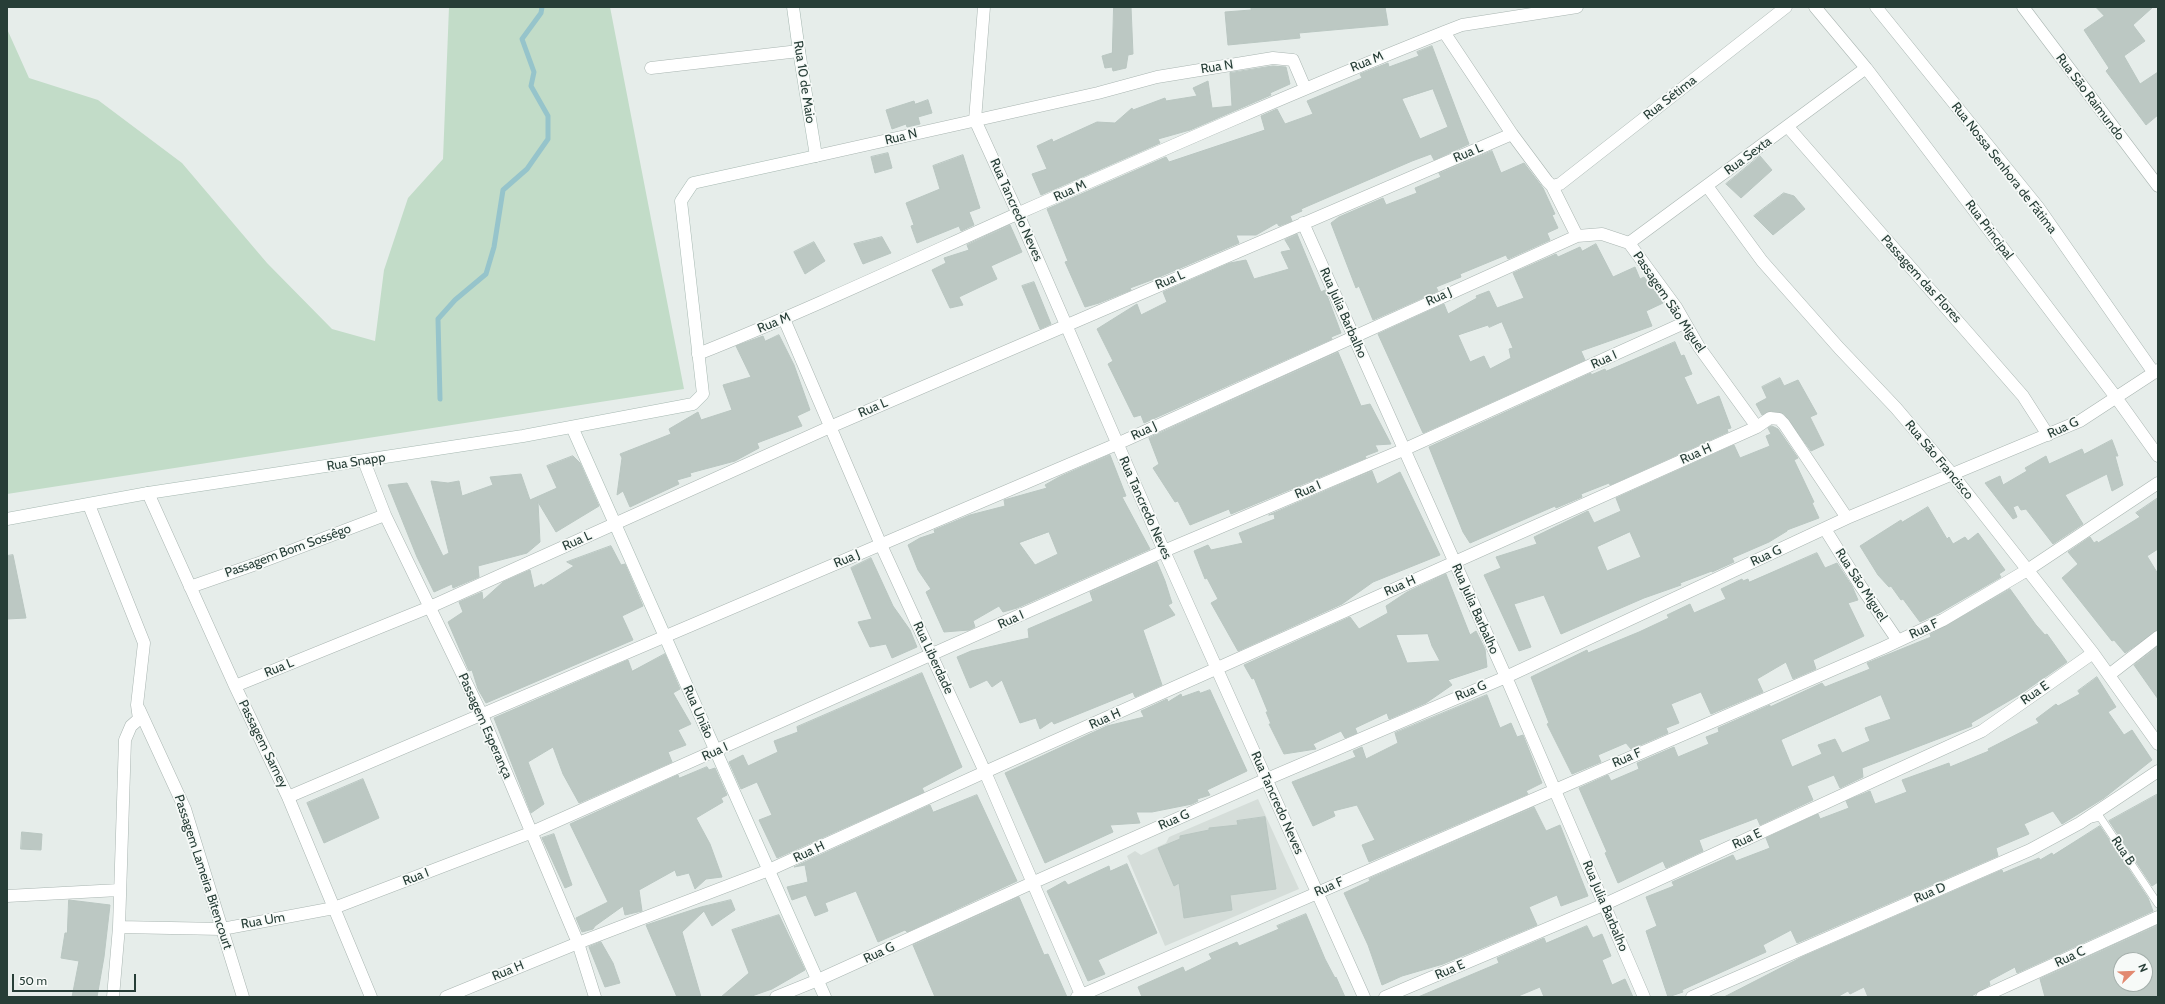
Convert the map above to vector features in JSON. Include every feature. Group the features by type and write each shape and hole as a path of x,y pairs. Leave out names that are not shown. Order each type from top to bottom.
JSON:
{"street":[{"name":"Rua 10 de Maio","path":"793,7 816,156"},
{"name":"Rua Tancredo Neves","path":"984,7 975,120 1018,214 1164,551 1364,997"},
{"name":"Rua M","path":"698,354 784,319 1305,88 1444,32 1462,25 1577,7"},
{"name":"Rua Sétima","path":"1552,186 1560,184 1786,7"},
{"name":"Rua Principal","path":"1815,7 1866,68 2115,396 2158,456"},
{"name":"Rua Nossa Senhora de Fátima","path":"1876,7 2038,207 2156,371"},
{"name":"Rua São Raimundo","path":"2023,7 2158,186"},
{"path":"1444,32 1512,134 1552,186 1577,236"},
{"path":"651,68 799,51"},
{"name":"Rua N","path":"702,396 681,201 693,183 1098,93 1157,77 1273,58 1293,60 1305,88"},
{"name":"Rua Sexta","path":"1629,243 1866,68"},
{"name":"Passagem das Flores","path":"1788,127 2023,396 2048,436"},
{"name":"Rua L","path":"235,686 430,607 830,427 1066,324 1512,134"},
{"name":"Rua São Francisco","path":"1706,186 1762,261 1839,348 1896,408 2029,569 2093,653 2158,744"},
{"name":"Rua Julia Barbalho","path":"1303,223 1354,335 1403,450 1506,677 1555,789 1603,905 1644,997"},
{"name":"Passagem São Miguel","path":"1577,236 1602,234 1629,243 1676,307 1698,347 1757,427"},
{"name":"Rua J","path":"664,637 1117,444 1354,335 1577,236"},
{"name":"Rua Liberdade","path":"784,319 880,544 985,772 1080,996"},
{"name":"Rua I","path":"334,908 530,833 716,752 1164,551 1403,450 1684,323"},
{"name":"Rua G","path":"776,997 818,980 1267,779 1506,677 1847,518 2048,436 2080,421 2115,396 2156,371"},
{"name":"Rua Snapp","path":"7,519 148,493 364,461 572,427 693,404 702,396"},
{"path":"1757,427 1770,418 1779,419 1784,424 1847,518"},
{"name":"Rua União","path":"572,427 616,523 664,637 770,870 825,997"},
{"name":"Rua H","path":"446,997 578,942 770,870 985,772 1757,427"},
{"name":"Passagem Esperança","path":"364,461 385,515 482,715 530,833 578,942 595,997"},
{"name":"Rua F","path":"1080,996 1316,892 1898,641 1943,620 2029,569 2158,483"},
{"name":"Passagem Sarney","path":"148,493 235,686 288,797 370,997"},
{"path":"89,505 144,643 137,705 139,719 131,726 125,740 119,927 113,997"},
{"name":"Passagem Bom Sossêgo","path":"190,587 256,564 385,515"},
{"name":"Rua São Miguel","path":"1825,529 1860,585 1898,641"},
{"path":"2109,675 2158,636"},
{"path":"288,797 664,637"},
{"name":"Rua E","path":"1385,997 1603,905 1982,731 2093,653"},
{"name":"Passagem Lameira Bitencourt","path":"137,705 184,810 243,997"},
{"name":"Rua D","path":"1692,997 2030,850 2080,823 2158,771"},
{"path":"7,896 119,890"},
{"name":"Rua Um","path":"119,927 222,929 334,908"},
{"name":"Rua C","path":"1982,997 2158,917"}],"lane":[{"name":"Rua B","path":"2080,823 2100,817 2158,904"}],"shaded area":[{"path":"1258,799 1299,889 1165,946 1127,856 1135,851 1141,855 1166,843 1169,837"}],"green space":[{"path":"449,7 610,7 684,389 7,494 7,29 29,78 98,100 182,163 267,263 332,329 375,341 384,270 408,198 443,159"}],"building":[{"path":"1114,7 1131,7 1133,54 1128,55 1126,68 1113,71 1112,67 1105,68 1102,56 1112,53"},
{"path":"1251,7 1385,7 1388,25 1299,33 1300,38 1228,45 1225,12 1251,10"},
{"path":"2096,7 2153,7 2133,25 2145,41 2124,56 2140,84 2158,72 2158,115 2146,125 2106,71 2109,68 2084,30 2104,16"},
{"path":"1432,46 1469,144 1434,160 1431,154 1412,161 1301,209 1302,211 1290,216 1292,221 1279,226 1277,223 1256,235 1236,235 1239,243 1130,288 1131,290 1085,307 1065,262 1068,261 1047,209 1166,157 1169,162 1265,130 1261,116 1277,109 1285,124 1313,114 1307,101 1362,78 1360,74 1388,63 1389,67 1419,56 1417,52","holes":["1433,89 1448,127 1420,139 1402,99"]},
{"path":"1273,66 1286,67 1290,84 1270,93 1271,95 1190,130 1158,139 1160,143 1041,195 1032,174 1047,169 1037,146 1052,139 1053,142 1097,122 1115,123 1132,108 1133,110 1165,98 1166,101 1197,96 1193,88 1208,81 1212,108 1232,106 1230,73"},
{"path":"928,100 932,113 918,117 920,124 907,127 906,124 892,129 886,110 914,101 915,104"},
{"path":"1492,151 1501,173 1524,163 1543,188 1555,214 1552,215 1558,228 1547,233 1550,240 1508,259 1506,255 1460,274 1461,277 1436,287 1438,291 1373,320 1359,286 1356,288 1331,223 1339,217 1383,198 1386,205 1417,193 1415,188 1441,177 1439,173"},
{"path":"888,153 892,168 875,173 871,157"},
{"path":"963,155 980,208 969,212 974,225 961,231 959,226 917,243 911,226 914,225 906,203 940,189 933,166"},
{"path":"1760,156 1772,170 1741,198 1726,184"},
{"path":"1784,193 1794,196 1805,209 1773,235 1754,216"},
{"path":"1010,225 1022,252 991,266 997,279 959,297 963,305 950,308 932,270 946,263 944,258 969,250 967,245"},
{"path":"1297,234 1321,292 1325,290 1341,333 1331,337 1332,339 1144,423 1141,415 1134,417 1108,364 1113,361 1097,329 1137,304 1141,315 1167,302 1163,292 1230,263 1246,260 1254,279 1289,269 1281,252 1291,250 1285,240"},
{"path":"882,237 891,253 863,264 854,244"},
{"path":"814,242 825,261 805,274 794,252"},
{"path":"1596,244 1613,277 1635,267 1640,279 1644,277 1663,303 1646,311 1652,326 1581,351 1585,360 1423,433 1378,334 1444,304 1448,314 1477,298 1476,296 1489,291 1497,308 1524,298 1513,273 1556,254 1558,257 1580,247 1582,251","holes":["1502,322 1513,348 1509,349 1511,358 1490,369 1484,356 1470,362 1458,335"]},
{"path":"1034,282 1051,324 1040,329 1022,286"},
{"path":"779,335 794,365 810,410 797,416 802,426 757,443 759,448 735,461 690,473 691,476 677,480 679,484 630,507 623,491 617,495 622,458 620,454 671,434 669,429 698,412 701,420 732,410 723,385 751,377 736,346 763,336 765,341"},
{"path":"1675,342 1681,356 1684,355 1692,374 1684,377 1697,405 1719,396 1731,428 1727,429 1728,432 1610,485 1609,483 1581,494 1582,497 1556,508 1555,506 1470,543 1463,532 1429,447 1591,373 1591,375 1605,369 1606,371"},
{"path":"1338,352 1361,406 1370,404 1391,444 1375,445 1378,451 1365,456 1366,458 1231,514 1229,509 1190,525 1178,501 1175,502 1153,468 1159,464 1149,438"},
{"path":"1780,378 1784,386 1798,380 1817,414 1810,417 1824,445 1811,451 1784,414 1771,411 1762,415 1756,404 1767,398 1762,387"},
{"path":"1772,426 1778,429 1798,458 1794,460 1814,502 1812,503 1819,518 1787,530 1769,542 1732,558 1734,562 1712,572 1680,583 1681,585 1644,598 1561,634 1544,595 1514,604 1531,647 1519,651 1484,575 1501,568 1496,557 1537,544 1534,537 1588,511 1594,523 1621,511 1616,498 1734,445 1740,458 1770,446 1766,436 1771,434 1768,428","holes":["1630,532 1641,557 1607,571 1597,547"]},
{"path":"2112,440 2118,456 2115,456 2123,485 2112,491 2107,474 2065,495 2083,524 2053,544 2026,509 2021,510 2018,505 2013,507 2017,517 2013,519 1985,483 2000,476 2003,485 2027,471 2025,468 2046,456 2049,464 2082,449 2084,454"},
{"path":"1110,455 1126,496 1122,497 1150,549 1017,608 1003,612 999,606 973,621 975,627 969,630 944,632 926,592 931,589 918,570 908,545 920,538 935,533 934,530 970,515 1005,506 1004,500 1047,488 1045,485 1059,477","holes":["1049,532 1058,554 1035,565 1019,543"]},
{"path":"573,456 580,463 599,506 556,532 538,502 540,542 527,553 478,566 479,577 453,588 452,584 434,592 417,557 388,485 407,483 443,556 449,553 431,481 448,483 459,481 462,496 493,485 490,477 521,474 530,500 557,488 547,466"},
{"path":"1372,471 1377,484 1400,472 1440,555 1373,582 1342,604 1238,651 1211,603 1218,599 1207,578 1205,579 1194,551 1208,545 1211,550 1243,543 1239,533 1275,519 1274,514 1269,515"},
{"path":"2158,498 2158,549 2147,556 2158,574 2158,630 2125,653 2114,640 2112,641 2062,578 2078,564 2068,552 2090,537 2094,543 2097,541 2098,543 2140,517 2136,513"},
{"path":"1928,507 1947,539 1949,537 1953,544 1965,537 1968,541 1978,533 2005,570 1999,574 2001,577 1939,613 1920,622 1903,599 1901,600 1891,586 1889,587 1878,575 1860,546 1901,520 1902,522"},
{"path":"611,546 621,565 625,564 643,606 622,616 633,640 486,703 478,689 472,670 469,671 448,622 463,612 459,602 482,592 483,600 503,582 530,570 534,588 542,584 542,586 574,566 567,562"},
{"path":"1817,553 1825,568 1837,563 1852,586 1858,600 1848,603 1864,636 1813,660 1816,669 1793,679 1786,662 1757,679 1763,692 1711,714 1701,692 1671,704 1679,723 1666,728 1668,733 1631,749 1626,743 1598,755 1601,762 1572,774 1547,724 1549,723 1531,677 1587,650 1588,653 1639,632 1669,618 1667,615 1690,604 1694,613 1726,599 1721,589 1742,579 1743,581 1748,579 1749,582"},
{"path":"13,555 26,618 7,619 7,556"},
{"path":"871,558 893,606 910,630 917,647 892,658 886,644 870,647 858,622 872,619 851,568"},
{"path":"1157,562 1172,603 1168,605 1175,615 1143,630 1162,685 1135,697 1133,692 1054,724 1052,721 1040,729 1036,718 1020,723 1002,680 992,687 987,680 970,688 957,657 971,651 1029,638 1028,629 1093,601 1090,592"},
{"path":"1446,574 1470,635 1476,631 1485,649 1487,667 1448,680 1452,685 1426,703 1389,719 1387,713 1355,728 1357,733 1345,738 1341,731 1313,744 1316,749 1284,754 1269,724 1271,724 1266,712 1268,712 1254,678 1252,679 1244,665 1350,617 1359,629 1388,613 1386,606 1407,592","holes":["1428,634 1432,646 1440,661 1407,663 1396,635"]},
{"path":"2010,589 2036,625 2045,635 2047,634 2067,662 2019,695 1971,723 1972,726 1862,768 1863,777 1840,788 1834,775 1807,786 1813,800 1760,825 1757,818 1699,840 1703,851 1666,868 1663,861 1618,883 1605,853 1607,852 1579,788 1608,775 1611,781 1639,769 1637,763 1674,747 1678,757 1709,744 1706,737 1719,732 1718,728 1770,705 1770,707 1822,683 1825,687 1870,669 1867,663 1931,637 1930,634","holes":["1881,695 1891,719 1865,728 1870,741 1842,753 1835,739 1818,745 1822,754 1792,767 1781,740"]},
{"path":"2158,646 2158,699 2134,665"},
{"path":"665,654 680,689 673,693 691,724 678,730 686,745 668,752 672,762 579,803 563,774 553,747 528,762 544,804 531,813 494,718 628,660 632,671"},
{"path":"922,673 962,767 922,788 924,792 777,858 759,820 772,815 757,782 741,789 729,762 743,755 748,766 778,752 774,741 798,732 797,727"},
{"path":"2097,677 2116,707 2108,712 2124,735 2132,730 2152,760 2104,798 2062,824 2053,811 2024,824 2029,834 1996,848 1998,856 1797,943 1791,930 1763,945 1766,952 1682,990 1683,992 1668,997 1646,931 1657,926 1646,897 1674,886 1672,882 1733,855 1736,861 1770,848 1766,838 1818,814 1820,819 1849,808 1846,801 1870,791 1875,804 1907,792 1902,780 1949,763 1950,767 1989,751 1988,749 2039,723 2036,719 2056,704 2058,706 2080,694 2078,691"},
{"path":"1210,690 1247,771 1207,790 1210,795 1197,799 1198,801 1192,804 1152,812 1136,812 1140,823 1110,825 1113,832 1045,863 1005,773 1107,726 1144,717 1141,711 1167,699 1168,702 1181,694 1182,697 1199,691 1200,693"},
{"path":"1487,695 1500,728 1511,723 1517,737 1523,735 1542,783 1526,791 1528,794 1369,862 1362,845 1375,840 1357,805 1333,811 1335,816 1313,826 1292,782 1356,757 1353,751 1362,747 1366,759 1398,743 1395,733"},
{"path":"707,767 709,770 715,768 727,795 721,798 723,802 696,818 710,844 722,877 706,879 695,889 689,873 677,876 675,870 639,890 642,911 625,915 623,906 593,929 582,932 576,918 608,902 570,824 678,775 679,778"},
{"path":"363,779 379,818 324,843 307,803"},
{"path":"2158,794 2158,882 2152,886 2109,821"},
{"path":"977,795 1017,881 907,932 905,930 878,942 856,891 825,903 828,911 815,916 806,895 792,900 787,887 808,882 805,865 794,867 930,805 933,812"},
{"path":"1534,807 1546,831 1560,825 1588,896 1561,906 1557,895 1529,907 1537,925 1443,964 1402,976 1382,985 1368,945 1344,893 1370,881 1369,879"},
{"path":"1265,817 1276,889 1230,895 1232,910 1184,918 1179,883 1174,886 1158,848 1180,839 1180,836 1209,830 1209,828 1238,825 1237,821"},
{"path":"2100,826 2148,898 2153,911 2017,973 2015,967 1989,981 1990,985 1970,997 1868,997 1864,987 1850,994 1848,991 1837,997 1724,997 1802,957 2002,870 2003,873 2039,858 2040,860 2052,853 2053,855"},
{"path":"22,832 42,834 41,850 21,849"},
{"path":"554,834 572,885 565,888 542,838"},
{"path":"1127,864 1157,933 1098,960 1105,974 1088,981 1047,891 1065,881 1068,885 1109,866 1110,871"},
{"path":"1019,897 1044,955 1048,954 1067,997 935,997 913,945"},
{"path":"69,900 110,905 104,957 97,997 72,997 79,961 61,958 65,933 67,933"},
{"path":"731,900 735,910 712,926 704,911 682,932 701,997 677,997 646,925 701,907"},
{"path":"1306,914 1325,959 1335,978 1336,977 1345,997 1142,997 1138,987 1183,967 1185,972 1212,959 1209,954 1237,942 1239,946 1279,929 1277,926"},
{"path":"779,915 805,970 772,989 749,997 721,997 749,973 732,930"},
{"path":"2158,925 2158,997 2045,997 2040,979"},
{"path":"1587,926 1593,938 1602,934 1611,956 1602,960 1612,985 1625,979 1633,997 1544,997 1540,987 1516,997 1418,997 1499,963 1497,958 1544,938 1546,943"},
{"path":"601,942 613,963 620,983 605,987 589,947"}],"waterway":[{"path":"440,399 438,319 455,300 486,274 494,247 503,190 527,169 548,139 548,116 531,86 534,72 522,39 541,13 542,7"}]}
